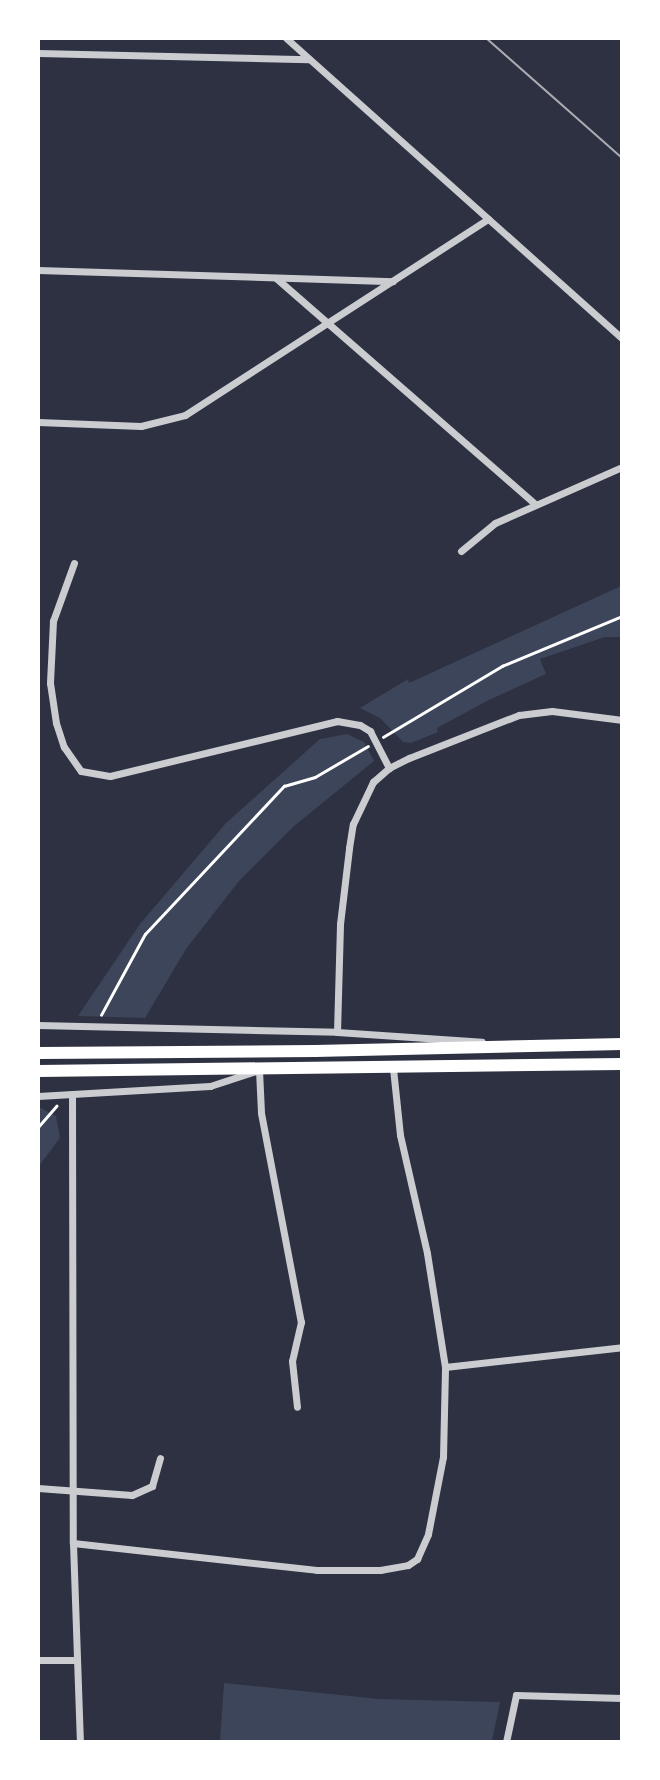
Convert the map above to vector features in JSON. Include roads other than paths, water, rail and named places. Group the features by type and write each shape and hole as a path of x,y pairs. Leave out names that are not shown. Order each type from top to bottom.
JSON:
{"highway":[{"path":"38,1053 327,1051 621,1044"},
{"path":"38,1071 621,1064"}],"street":[{"path":"286,38 621,338"},
{"path":"38,53 309,59"},
{"path":"38,422 141,426 164,423 195,410 488,219"},
{"path":"38,270 393,281"},
{"path":"276,277 535,503"},
{"path":"461,551 495,523 621,467"},
{"path":"74,562 53,621 50,683 56,723 64,747 81,771 110,776 337,721 360,725 370,731 389,768"},
{"path":"337,1032 340,924 353,824 373,782 389,768 519,715 552,710 621,720"},
{"path":"38,1025 337,1032 521,1045"},
{"path":"73,1543 279,1568 380,1570 408,1565 422,1549 431,1521 446,1429 445,1367 427,1253 400,1135 393,1068"},
{"path":"38,1096 210,1086 259,1070 262,1119 301,1322 292,1361 297,1406"},
{"path":"68,1094 73,1543 80,1741"},
{"path":"445,1367 621,1347"},
{"path":"38,1488 122,1496 144,1491 152,1486 157,1477 160,1458"},
{"path":"38,1660 76,1660"},
{"path":"506,1741 516,1695 621,1698"}],"tram line":[{"path":"486,38 622,158"}]}
